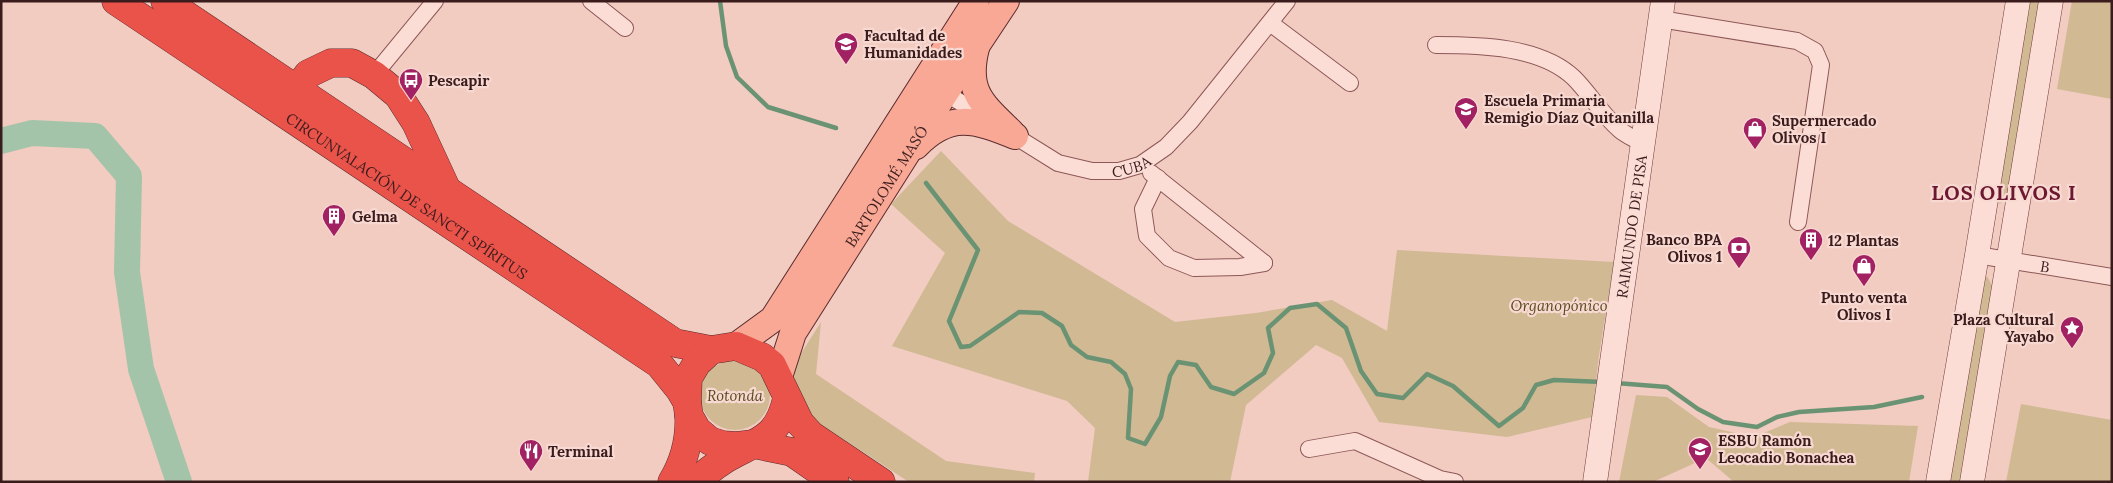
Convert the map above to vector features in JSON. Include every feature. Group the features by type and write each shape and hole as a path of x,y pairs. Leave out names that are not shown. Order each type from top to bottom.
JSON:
{"highway":[{"name":"CIRCUNVALACIÓN DE SANCTI SPÍRITUS","path":"116,1 659,364 680,390 688,409"},
{"name":"CIRCUNVALACIÓN DE SANCTI SPÍRITUS","path":"165,1 675,343 723,348"},
{"path":"281,112 308,74 331,63 352,63 374,74 398,95 416,123 448,191"},
{"path":"545,289 551,260"},
{"path":"672,482 677,474 690,436 688,378 697,363 723,348 762,357 772,366 800,422 811,435 881,482"},
{"path":"696,482 725,460 767,437 776,428 783,416 783,388"},
{"path":"688,409 697,430 710,441 723,445 753,444 792,452 835,482"}],"main road":[{"name":"BARTOLOMÉ MASÓ","path":"783,388 793,332 900,163 976,1"},
{"name":"BARTOLOMÉ MASÓ","path":"723,348 774,319 935,87 977,45 1006,1"},
{"path":"1938,482 2018,1"},
{"path":"1972,482 2050,1"},
{"name":"RAIMUNDO DE PISA","path":"1595,482 1662,10"},
{"path":"977,45 972,65 972,82 980,99 1016,136"},
{"path":"900,163 918,143 939,128 961,120 987,125 1016,136"},
{"path":"1983,217 2015,220"}],"street":[{"path":"374,74 435,1"},
{"path":"591,1 625,28"},
{"name":"CUBA","path":"935,87 1058,163 1092,171 1119,171 1140,165 1166,147 1190,122 1287,1"},
{"path":"1662,10 1797,41 1815,51 1821,65 1798,222"},
{"path":"1270,23 1350,83"},
{"path":"1436,45 1487,47 1512,51 1549,61 1573,77 1620,130 1643,144"},
{"path":"1140,165 1158,178 1264,263 1240,267 1194,268 1169,258 1147,236 1143,209 1158,178"},
{"name":"B","path":"1977,255 2112,277"},
{"path":"1309,449 1355,441 1440,479 1455,482"}],"green space":[{"path":"2025,1 2041,1 2010,197 1999,204 1994,193"},
{"path":"2072,1 2112,1 2112,99 2057,89"},
{"name":"Organopónico","path":"941,151 1008,221 1175,322 1256,313 1332,300 1387,331 1397,250 1614,262 1599,355 1592,417 1507,437 1379,422 1342,358 1316,345 1246,405 1230,482 1088,482 1095,428 1067,401 892,346 945,253 891,204"},
{"path":"1987,276 1994,289 1962,482 1945,482 1979,286"},
{"path":"821,322 816,374 946,461 1035,473 1034,482 909,482 811,418 794,382 795,363"},
{"name":"Rotonda","path":"742,360 755,366 764,375 768,381 770,395 768,409 760,420 749,428 728,430 721,428 710,420 702,409 700,388 702,381 710,370 721,362"},
{"path":"1636,395 1667,397 1709,427 1754,437 1790,422 1918,426 1909,482 1734,482 1706,458 1653,482 1619,482"},
{"path":"2021,404 2112,420 2112,482 2006,482"}],"waterway":[{"path":"720,1 726,46 737,77 768,107 836,128"},
{"path":"1,141 32,133 95,136 129,176 127,272 141,369 179,482"},
{"path":"926,183 978,250 949,321 961,347 970,346 1019,312 1042,313 1062,326 1071,345 1087,357 1111,362 1125,374 1131,389 1128,438 1145,444 1161,417 1170,376 1178,362 1196,365 1211,387 1234,394 1264,373 1273,353 1268,328 1290,308 1317,304 1346,328 1361,371 1377,394 1403,398 1427,374 1453,386 1499,426 1523,408 1536,385 1554,380 1603,382"},
{"path":"1616,383 1667,387 1698,409 1723,422 1757,427 1777,417 1799,412 1874,407 1922,397"}],"place":[{"name":"Facultad de Humanidades","path":"846,65"},
{"name":"Pescapir","path":"411,101"},
{"name":"Escuela Primaria Remigio Díaz Quitanilla","path":"1466,130"},
{"name":"Supermercado Olivos I","path":"1755,150"},
{"name":"Gelma","path":"334,237"},
{"name":"12 Plantas","path":"1811,261"},
{"name":"Banco BPA Olivos 1","path":"1739,269"},
{"name":"Punto venta Olivos I","path":"1864,287"},
{"name":"Plaza Cultural Yayabo","path":"2072,349"},
{"name":"ESBU Ramón Leocadio Bonachea","path":"1700,470"},
{"name":"Terminal","path":"531,472"}],"district":[{"name":"LOS OLIVOS I","path":"2004,192"}]}
